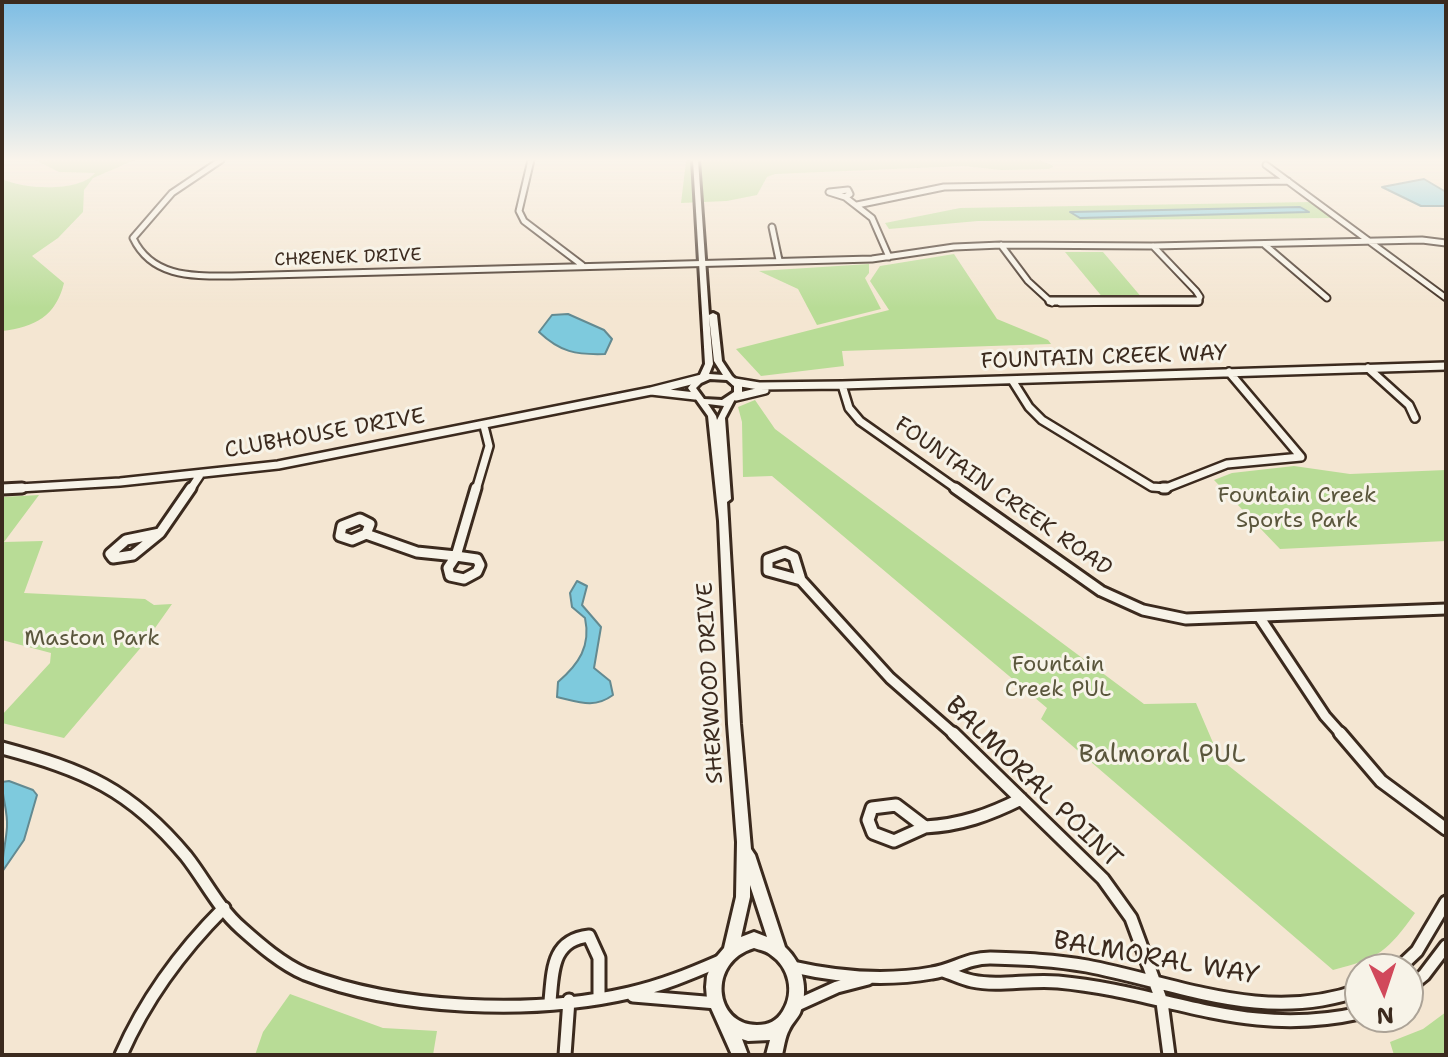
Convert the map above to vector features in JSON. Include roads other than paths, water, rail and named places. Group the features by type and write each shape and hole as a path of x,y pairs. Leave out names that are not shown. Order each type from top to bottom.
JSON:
{"street":[{"name":"CHRENEK DRIVE","path":"155,209 133,238 137,251 148,264 185,274 214,276 889,257 954,247 1001,245 1153,246 1422,240 1446,243"},
{"path":"519,209 524,221 582,265"},
{"path":"698,209 709,364 703,378 692,388 698,398 716,404 733,398"},
{"path":"862,209 872,218 889,257"},
{"path":"1327,209 1446,298"},
{"path":"772,227 779,260"},
{"path":"1265,244 1327,298"},
{"path":"1001,245 1028,281 1052,303 1198,301 1200,297 1196,291 1153,246"},
{"path":"703,292 712,307 718,361 732,380"},
{"name":"FOUNTAIN CREEK WAY","path":"732,380 759,386 842,385 1446,366"},
{"path":"1368,368 1409,405 1415,418"},
{"path":"1012,380 1029,407 1053,428 1152,487 1166,488 1227,464 1301,457 1229,372"},
{"path":"703,378 732,380"},
{"name":"CLUBHOUSE DRIVE","path":"2,489 200,475 328,456 681,386 703,378"},
{"name":"SHERWOOD DRIVE","path":"724,521 726,495 721,418 739,389 732,380"},
{"name":"FOUNTAIN CREEK WAY","path":"733,398 763,390 842,385"},
{"name":"FOUNTAIN CREEK ROAD","path":"842,385 849,408 860,421 1101,591 1143,610 1186,619 1446,609"},
{"name":"CLUBHOUSE DRIVE","path":"651,391 698,398"},
{"name":"SHERWOOD DRIVE","path":"698,398 713,420 724,521 734,724 744,842 743,897 726,954"},
{"path":"366,534 417,552 456,556 489,446 484,426"},
{"path":"160,533 130,536 117,544 110,554 113,558 128,557 160,533 200,475"},
{"name":"BALMORAL POINT","path":"801,580 890,678 1103,879 1131,918 1157,983 1169,1055"},
{"path":"1260,618 1325,716 1381,781 1446,829"},
{"path":"2,748 44,759 120,793 152,820 185,856 237,924 303,972 375,995 468,1005 599,998 687,979 754,940 778,948 793,967 798,993 795,1006 782,1025 774,1055"},
{"path":"925,827 896,805 872,808 868,820 873,833 894,841 925,827 957,825 1021,799"},
{"name":"SHERWOOD DRIVE","path":"744,842 778,948"},
{"path":"1415,953 1446,902"},
{"path":"121,1055 140,1010 176,956 224,908"},
{"path":"550,1001 556,952 564,940 578,936 589,936 596,946 601,961 599,998"},
{"path":"1424,975 1446,946"},
{"path":"726,954 715,974 721,1010 740,1055"},
{"name":"BALMORAL WAY","path":"793,967 812,972 876,976 943,971 967,959 1013,959 1084,966 1264,1003 1310,1003 1344,994"},
{"name":"BALMORAL WAY","path":"943,971 973,982 1060,982 1266,1023 1344,1017"},
{"name":"BALMORAL WAY","path":"795,1006 837,987 876,976"},
{"path":"624,995 721,1010 734,1027 757,1034 782,1025"},
{"path":"565,1055 569,1000"}],"water":[{"path":"1304,209 1309,212 1080,218 1070,212"},
{"path":"568,314 604,330 612,339 605,354 569,351 539,332 552,315"},
{"path":"577,581 587,586 582,605 601,627 594,668 610,681 613,695 593,703 557,697 558,682 572,668 585,646 585,618 572,607 570,593"},
{"path":"9,781 33,790 37,795 24,840 2,872 7,821 2,782"}],"park label":[{"name":"Fountain Creek Sports Park","path":"1297,508"},
{"name":"Maston Park","path":"92,639"},
{"name":"Fountain Creek PUL","path":"1058,678"},
{"name":"Balmoral PUL","path":"1162,755"}]}
